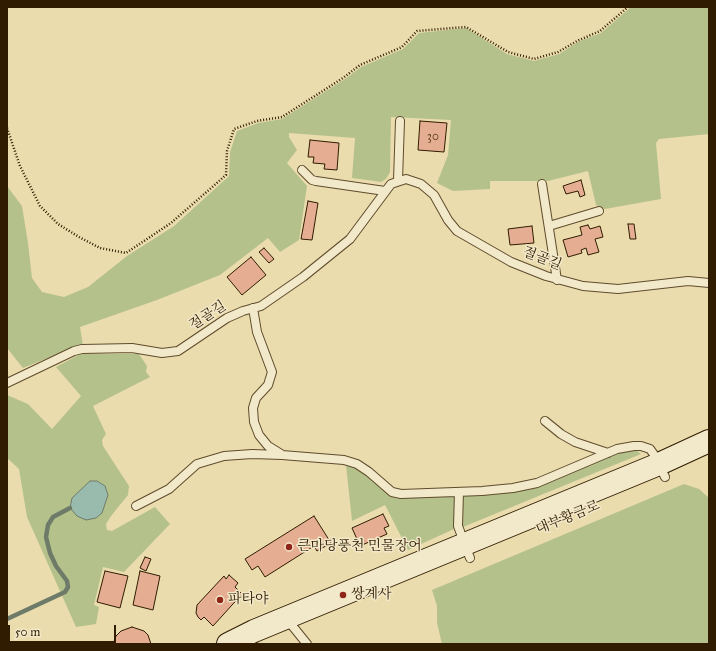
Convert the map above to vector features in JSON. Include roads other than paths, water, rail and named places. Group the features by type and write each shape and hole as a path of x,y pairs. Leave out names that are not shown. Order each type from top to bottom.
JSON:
{"main road":[{"name":"대부황금로","path":"662,470 709,441"},
{"name":"대부황금로","path":"262,644 296,631 468,551 662,470 709,458"},
{"name":"대부황금로","path":"228,644 296,631"}],"lane":[{"path":"398,180 400,121"},
{"path":"302,170 316,181 385,191"},
{"name":"절골길","path":"7,383 61,357 82,349 132,348 162,353 178,351 227,318 267,303 340,249 359,228 385,191 398,180 413,180 428,188 434,194 451,226 457,231 511,262 557,280 584,286 618,289 688,281 709,283"},
{"path":"542,184 557,280"},
{"path":"549,226 598,212"},
{"path":"253,308 257,332 272,372 268,385 256,398 253,408 254,422 259,435 268,446 282,455"},
{"path":"545,421 575,442 608,453"},
{"path":"136,506 169,489 197,464 209,459 231,455 282,455 344,460 357,464 369,472 392,492 402,494 513,488 537,483 616,449 641,446 650,449 662,470"},
{"path":"459,492 458,526 468,551"}],"waterway":[{"path":"7,619 65,592 68,587 67,581 56,566 50,553 46,537 48,525 53,517 70,508"}],"place":[{"name":"큰마당풍천 민물장어","path":"289,547"},
{"name":"쌍계사","path":"343,595"},
{"name":"파타야","path":"220,600"}]}
